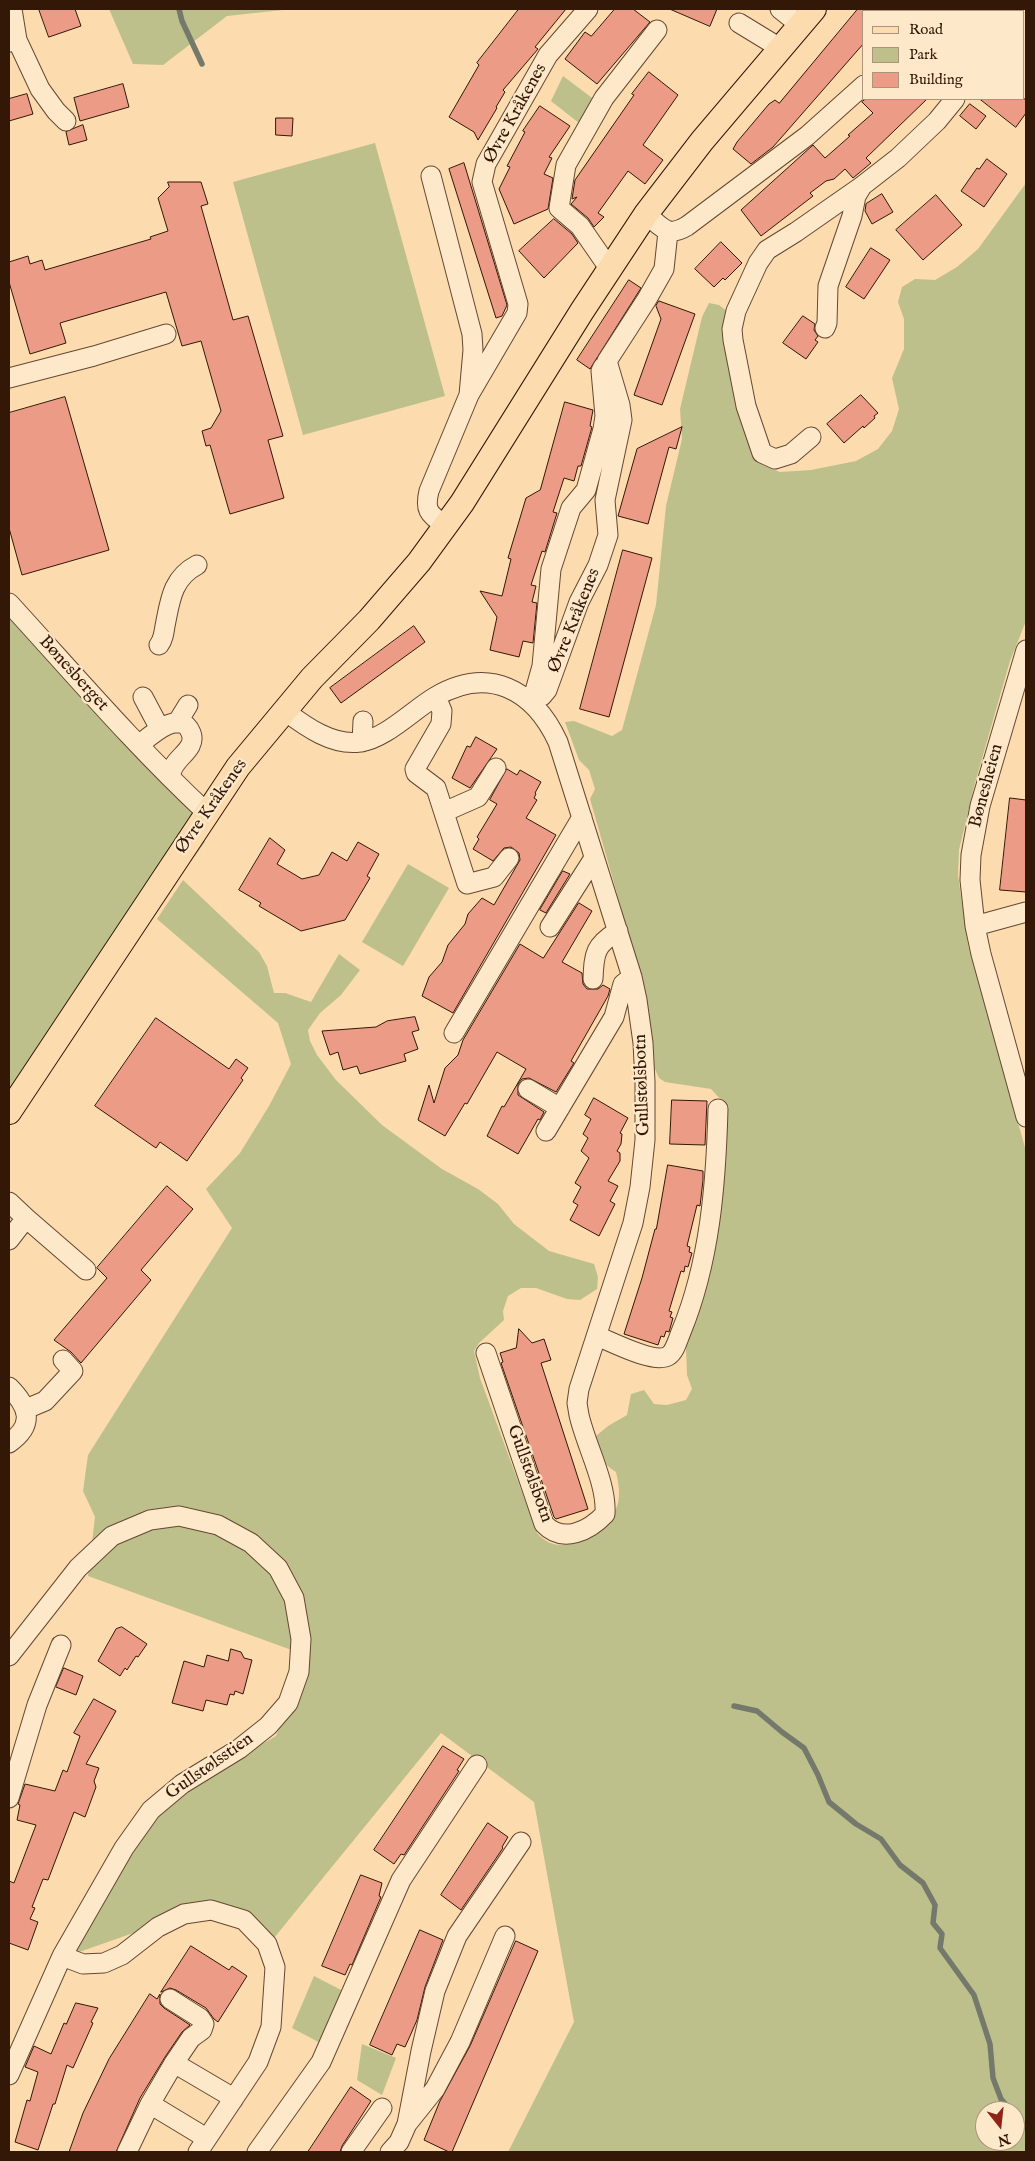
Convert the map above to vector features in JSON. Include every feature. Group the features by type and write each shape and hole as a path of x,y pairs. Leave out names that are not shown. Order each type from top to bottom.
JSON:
{"main road":[{"name":"Øvre Kråkenes","path":"9,1112 238,767 312,678 396,590 446,526 609,268 646,214 702,141 807,17"}],"street":[{"path":"12,9 13,41 40,89 66,121"},
{"name":"Øvre Kråkenes","path":"446,526 428,511 426,502 429,491 469,395 517,313 518,304 482,182 486,164 548,55 588,9"},
{"name":"Øvre Kråkenes","path":"780,9 807,17"},
{"path":"739,23 780,48"},
{"path":"609,268 580,226 559,208 566,164 604,98 657,30"},
{"path":"646,214 668,232 677,232 688,226 807,136 862,87"},
{"path":"811,437 791,454 775,459 762,453 746,406 736,358 732,329 734,317 758,263 767,250 862,186 914,144 954,100"},
{"name":"Øvre Kråkenes","path":"431,176 472,334 473,350 469,395"},
{"path":"825,328 827,323 828,286 852,216 856,196 862,186"},
{"name":"Øvre Kråkenes","path":"531,702 542,666 551,569 571,508 586,490 603,429 605,416 601,371 664,269 668,232"},
{"path":"9,378 94,356 166,334"},
{"name":"Øvre Kråkenes","path":"531,702 542,696 547,690 579,602 598,565 608,535 605,500 622,420 620,405 607,361"},
{"path":"159,645 164,635 173,589 186,573 198,565"},
{"name":"Bønesberget","path":"9,603 139,745 207,813"},
{"name":"Bønesheien","path":"1026,650 1005,717 975,830 970,880 975,926 991,996 1026,1117"},
{"name":"Gullstølsbotn","path":"285,711 314,731 347,743 362,742 380,735 436,697 456,687 473,684 492,684 507,688 531,702 549,722 558,742 618,931 637,1000 643,1044 646,1108 640,1188 633,1223 579,1389 577,1403 583,1431 603,1489 605,1514 595,1524 576,1532 560,1535 551,1531 544,1524 486,1353"},
{"path":"143,697 168,726 187,728 191,734 192,741 189,748 170,770 170,777"},
{"path":"436,697 442,711 441,724 415,769 416,773 436,788 467,884 494,876 509,858"},
{"path":"139,745 168,726 188,704"},
{"path":"362,742 363,720"},
{"path":"444,812 478,797 496,768"},
{"path":"454,1033 582,817"},
{"path":"550,928 594,858"},
{"path":"975,926 1026,912"},
{"path":"593,979 594,957 603,940 618,931"},
{"name":"Gullstølsbotn","path":"546,1132 614,1017 623,984 632,977"},
{"path":"528,1089 560,1108"},
{"path":"597,1336 645,1355 661,1358 668,1356 673,1351 685,1323 700,1276 715,1178 718,1109"},
{"path":"9,1202 86,1270"},
{"path":"9,1240 26,1218"},
{"path":"26,1409 45,1401 73,1371 64,1360"},
{"path":"9,1388 20,1398 26,1409 27,1420 19,1436 9,1443"},
{"name":"Gullstølsstien","path":"9,1656 78,1568 112,1536 150,1520 179,1516 218,1525 250,1543 278,1568 294,1598 302,1638 299,1672 288,1703 261,1732 239,1749 182,1784 151,1810 124,1848 62,1956 9,2075"},
{"path":"9,1798 37,1705 61,1645"},
{"path":"257,2152 321,2062 401,1880 477,1765"},
{"path":"407,2124 435,1991 457,1936 520,1842"},
{"path":"62,1956 83,1964 104,1963 122,1955 158,1927 184,1914 211,1910 244,1920 267,1944 274,1967 274,1997 270,2027 258,2062 202,2146"},
{"path":"390,2152 399,2142 407,2124 434,2088 460,2042 505,1936"},
{"path":"127,2152 150,2104 174,2063 191,2038 202,2030 204,2024 200,2018 170,1999"},
{"path":"174,2063 225,2093 233,2100"},
{"path":"150,2104 198,2133 202,2146"},
{"path":"351,2152 382,2108"}],"green space":[{"path":"109,9 292,9 227,16 163,65 133,64"},
{"path":"563,76 608,110 593,134 551,101"},
{"path":"375,143 445,396 303,435 233,182"},
{"path":"1026,183 1026,621 1010,661 975,783 959,850 958,875 968,945 1026,1151 1026,2152 508,2152 574,2022 534,1802 441,1733 274,1938 196,1911 65,1957 159,1804 276,1736 308,1656 88,1576 95,1517 83,1491 88,1455 232,1228 206,1189 240,1153 269,1106 291,1064 278,1023 157,919 183,880 259,952 267,966 274,993 285,993 311,1002 339,954 360,970 341,995 320,1013 308,1030 310,1041 317,1055 336,1080 382,1125 442,1169 478,1189 498,1204 514,1224 549,1251 594,1264 598,1277 597,1289 580,1300 567,1299 536,1288 521,1288 508,1296 503,1311 504,1320 479,1343 474,1351 480,1378 537,1533 545,1540 560,1545 568,1544 583,1537 613,1514 619,1499 616,1472 601,1457 596,1436 608,1426 627,1415 631,1394 644,1390 654,1404 667,1405 686,1400 692,1389 687,1375 686,1347 695,1313 708,1281 718,1222 723,1102 711,1089 665,1082 659,1078 654,1067 638,967 590,799 595,789 589,770 579,760 565,722 574,721 612,736 622,730 656,605 666,506 682,439 680,409 702,317 709,303 719,305 729,313 751,449 763,465 780,472 811,470 856,461 878,449 892,431 899,409 892,378 904,349 904,319 898,302 902,287 915,279 935,280 957,267 978,249"},
{"path":"9,614 74,690 193,811 205,842 9,1111"},
{"path":"408,864 449,888 403,966 362,942"},
{"path":"314,1976 347,1993 324,2045 292,2028"},
{"path":"362,2044 396,2058 382,2095 357,2080"}],"building":[{"path":"39,9 75,9 81,26 49,37"},
{"path":"519,9 566,9 535,47 538,49 503,90 505,92 497,108 478,140 474,132 449,117 479,65 477,63"},
{"path":"615,9 633,9 650,22 597,84 565,59 585,32 591,36"},
{"path":"670,9 717,9 710,26"},
{"path":"858,9 864,9 862,10 862,45 773,147 751,164 733,149 769,104 775,100 779,103"},
{"path":"649,72 678,95 643,145 663,160 645,184 628,171 598,213 604,217 594,227 588,218 571,204 577,197 572,199 575,180 634,95 632,94"},
{"path":"123,84 129,107 80,121 74,98"},
{"path":"27,94 33,114 9,121 9,99"},
{"path":"1026,99 1026,113 1016,127 981,100"},
{"path":"865,100 926,100 866,158 871,163 853,178 845,169 834,179 826,181 810,193 813,196 761,236 741,210 813,145 825,158 850,136 848,135 873,113 862,102"},
{"path":"970,104 986,116 976,129 960,116"},
{"path":"540,106 570,126 549,157 552,158 544,174 553,178 548,209 514,224 499,189 510,167 507,166 525,132 523,131"},
{"path":"276,118 293,118 292,136 276,135"},
{"path":"83,125 87,140 69,145 66,132"},
{"path":"987,159 1007,174 984,207 961,191 977,168 979,169"},
{"path":"464,163 507,305 502,316 496,318 449,169"},
{"path":"168,182 201,182 208,204 201,206 233,320 248,316 283,436 268,440 284,498 230,514 210,445 206,446 202,431 211,428 221,411 201,341 182,346 166,292 60,323 66,343 30,354 9,282 9,262 28,256 30,264 42,260 45,270 151,239 150,237 168,231 158,198 169,187"},
{"path":"882,194 893,212 872,224 865,211 866,204"},
{"path":"936,195 962,225 923,260 896,230"},
{"path":"554,219 572,234 578,243 544,278 519,251"},
{"path":"721,242 742,263 725,280 723,278 714,287 695,269"},
{"path":"871,248 890,260 864,299 846,287"},
{"path":"629,280 641,288 590,369 577,360"},
{"path":"659,301 695,314 662,405 634,395 661,319 656,306"},
{"path":"803,316 815,324 814,330 818,336 815,340 818,342 806,359 783,343"},
{"path":"861,395 878,413 864,428 863,426 844,443 827,424"},
{"path":"65,397 109,550 22,575 9,528 9,413"},
{"path":"565,402 593,410 590,426 592,427 581,466 578,466 574,481 564,478 553,512 557,513 545,552 542,551 531,585 536,586 532,602 537,603 533,643 523,641 519,657 490,650 497,617 480,591 502,596 511,559 508,558 526,498 540,490"},
{"path":"682,427 676,449 669,447 648,524 618,516 637,449"},
{"path":"623,550 652,558 609,717 580,709"},
{"path":"414,626 425,642 341,703 330,688"},
{"path":"476,737 497,749 470,788 452,778 467,746 470,747"},
{"path":"507,769 517,775 520,770 541,782 535,793 534,798 537,800 526,818 556,835 453,1013 422,996 429,977 442,962 448,945 465,924 468,914 482,898 494,905 520,860 519,853 511,847 504,848 493,861 473,849 479,839 477,837 497,804 490,800"},
{"path":"1010,798 1026,800 1026,892 1000,890"},
{"path":"270,838 285,850 277,864 302,879 319,875 332,852 347,861 358,842 379,854 367,876 370,878 345,920 301,931 259,906 261,903 239,890"},
{"path":"563,871 570,874 546,913 540,910"},
{"path":"579,903 592,911 562,962 582,973 583,984 587,989 598,989 603,985 610,989 608,996 571,1061 574,1063 556,1092 529,1078 522,1079 518,1084 518,1095 544,1112 518,1154 487,1136 502,1106 504,1107 526,1069 497,1052 467,1104 465,1103 445,1136 418,1120 429,1085 434,1103 445,1068 458,1055 463,1040 520,944 543,958"},
{"path":"415,1017 419,1030 412,1032 418,1049 404,1054 406,1061 360,1074 357,1066 343,1070 338,1052 330,1055 322,1031 376,1027 387,1021"},
{"path":"156,1018 229,1069 236,1059 248,1068 241,1078 243,1080 187,1161 160,1142 156,1148 95,1106"},
{"path":"594,1098 628,1118 620,1133 622,1134 621,1144 617,1151 620,1153 620,1161 608,1181 618,1186 610,1201 615,1204 599,1236 570,1220 578,1205 573,1202 581,1187 575,1183 589,1158 581,1151 588,1138 583,1134 591,1119 585,1115"},
{"path":"672,1100 707,1101 705,1145 670,1144"},
{"path":"668,1165 703,1171 703,1180 700,1206 697,1205 687,1246 690,1247 689,1252 692,1253 688,1267 685,1266 684,1272 681,1271 669,1311 672,1312 670,1317 673,1318 669,1332 666,1331 664,1337 661,1336 658,1345 624,1334 656,1229"},
{"path":"167,1186 193,1209 141,1270 151,1280 81,1363 71,1352 54,1340 107,1278 97,1268"},
{"path":"519,1329 532,1343 544,1339 551,1360 541,1363 588,1509 556,1519 501,1363 503,1362 500,1353 516,1348"},
{"path":"122,1627 147,1644 138,1657 136,1656 127,1670 125,1668 120,1676 98,1661 116,1629"},
{"path":"231,1649 241,1652 244,1658 252,1660 243,1694 235,1691 234,1695 230,1694 227,1705 206,1700 203,1711 172,1703 184,1661 204,1667 207,1655 228,1661"},
{"path":"64,1668 83,1676 76,1695 56,1687"},
{"path":"94,1699 116,1711 86,1764 99,1768 94,1781 96,1787 85,1817 74,1812 48,1880 43,1879 32,1907 35,1908 30,1919 38,1922 28,1950 9,1943 9,1881 14,1883 36,1825 17,1820 20,1805 18,1804 25,1784 55,1791 63,1770 67,1772 80,1736 74,1733"},
{"path":"443,1746 464,1759 457,1770 459,1771 404,1855 401,1854 394,1864 374,1850"},
{"path":"488,1823 508,1837 503,1848 461,1910 441,1895"},
{"path":"361,1875 382,1883 379,1896 381,1897 352,1965 350,1964 345,1975 322,1966"},
{"path":"420,1930 443,1940 425,1987 417,2020 410,2036 405,2047 397,2044 392,2055 370,2045"},
{"path":"516,1941 538,1951 452,2152 449,2152 424,2140 440,2101 470,2046"},
{"path":"191,1946 229,1970 232,1966 247,1976 218,2022 206,2008 176,1990 170,1988 161,1992"},
{"path":"150,1994 157,1999 160,1994 160,2004 190,2025 182,2032 140,2098 116,2152 69,2152 83,2113 109,2059"},
{"path":"76,2003 98,2008 73,2068 67,2065 38,2150 15,2142 27,2100 30,2101 38,2072 25,2067 34,2046 51,2054 64,2023 66,2024"},
{"path":"351,2087 371,2101 340,2152 308,2152"}],"waterway":[{"path":"179,9 182,21 202,64"},
{"path":"734,1706 757,1711 804,1748 829,1802 856,1824 881,1839 900,1865 923,1883 935,1905 933,1923 942,1934 940,1948 974,1995 990,2044 993,2078 1003,2101"}]}
